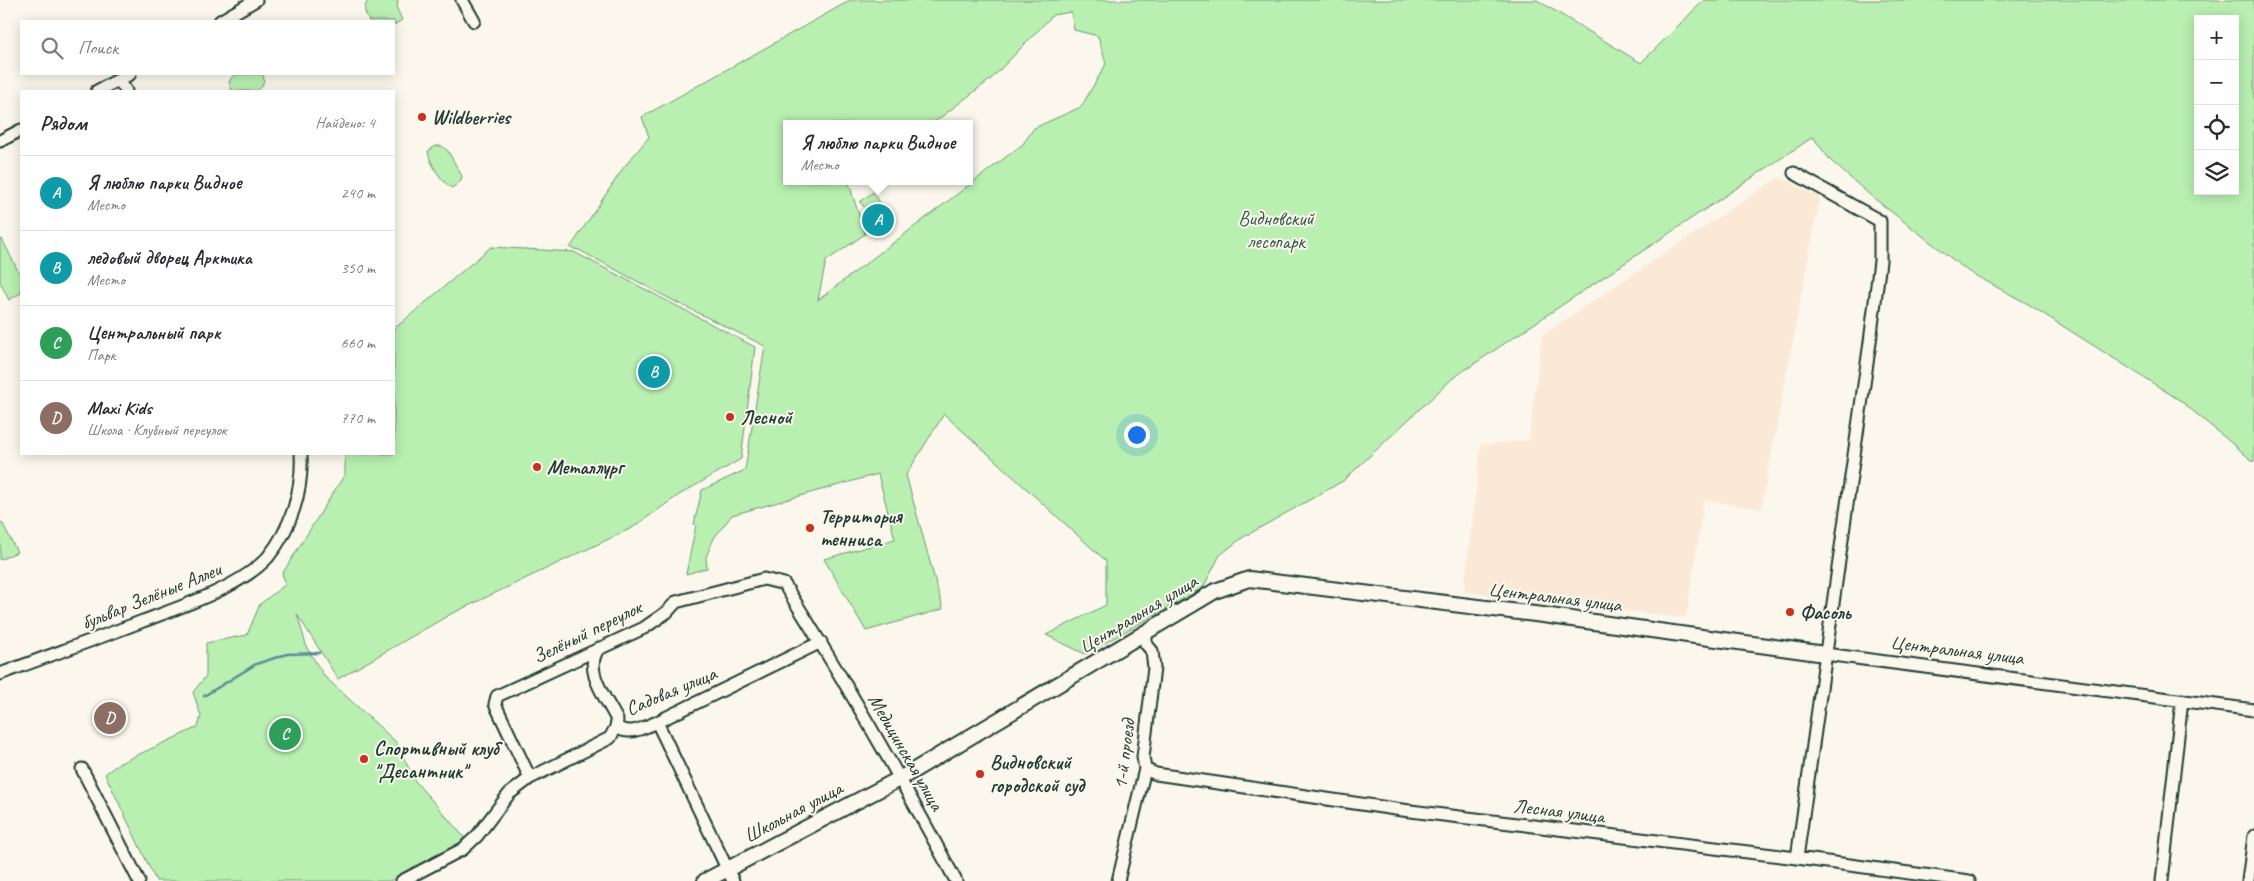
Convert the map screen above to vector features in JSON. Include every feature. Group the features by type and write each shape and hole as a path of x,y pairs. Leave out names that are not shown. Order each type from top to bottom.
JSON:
{"street":[{"path":"222,20 256,0"},
{"path":"462,0 474,21"},
{"path":"99,90 128,75"},
{"path":"120,80 125,90"},
{"path":"0,142 20,131"},
{"path":"1794,173 1880,221 1880,261 1870,342 1798,858"},
{"name":"бульвар Зелёные Аллеи","path":"0,674 189,604 240,578 267,558 283,535 293,511 300,482 301,455"},
{"name":"Центральная улица","path":"901,778 1216,591 1248,579 1542,615 2254,710"},
{"name":"Зелёный переулок","path":"530,778 495,704 497,696 644,628 667,612 676,602 764,580 784,584"},
{"name":"Медицинская улица","path":"784,584 821,642 901,778 956,881"},
{"name":"1-й проезд","path":"1118,881 1145,769 1143,757 1154,668 1152,651 1146,644 1146,633"},
{"name":"Садовая улица","path":"402,881 463,849 477,836 509,794 530,778 610,738 616,727 622,731 630,732 657,722 821,642"},
{"path":"599,648 593,656 592,666 597,681 616,720 616,727"},
{"path":"2162,881 2182,700"},
{"path":"657,722 730,875"},
{"path":"82,769 135,880"},
{"name":"Лесная улица","path":"1145,769 1156,774 1402,810 1798,858 1969,881"},
{"name":"Школьная улица","path":"705,881 730,875 901,778"},
{"path":"2248,881 2254,836"}],"shaded area":[{"path":"1779,177 1820,197 1761,509 1704,500 1686,618 1464,592 1481,445 1529,440 1542,335"}],"green space":[{"path":"369,0 398,0 397,9 402,20 395,24 395,20 368,20 365,13"},
{"name":"Видновский лесопарк","path":"851,0 1537,0 1641,63 1704,0 2254,0 2254,462 2181,401 2028,304 1969,272 1871,196 1830,160 1813,137 1453,378 1343,481 1242,538 1220,555 1203,588 1085,654 1046,635 1106,605 1106,561 944,414 906,475 943,609 866,631 824,559 895,539 878,474 732,515 714,538 706,557 707,568 686,574 702,490 745,470 765,346 672,300 579,250 570,248 624,167 649,137 642,117"},
{"path":"237,75 263,75 264,79 263,84 258,90 232,90 229,82 232,77"},
{"path":"436,146 442,146 448,151 462,176 461,181 452,188 440,177 431,161 428,151"},
{"path":"873,192 883,207 871,216 860,202"},
{"path":"2,239 20,275 20,294 9,300 0,282 0,240"},
{"name":"Металлург","path":"491,247 574,252 755,347 741,459 679,495 632,528 451,614 338,679 297,614 307,648 324,676 396,742 415,781 464,837 457,847 390,881 156,881 105,774 118,764 198,727 201,716 193,692 206,676 206,643 247,635 260,604 286,584 282,574 345,474 345,455 395,455 395,328"},
{"path":"2,522 17,552 0,560 0,523"}],"waterway":[{"path":"204,696 256,664 287,654 319,653"}],"place":[{"name":"Wildberries","path":"422,117"},
{"name":"Я люблю парки Видное","path":"878,220"},
{"name":"ледовый дворец Арктика","path":"654,372"},
{"name":"Лесной","path":"730,417"},
{"name":"Металлург","path":"537,467"},
{"name":"Территория тенниса","path":"810,528"},
{"name":"Фасоль","path":"1790,612"},
{"name":"Maxi Kids","path":"110,718"},
{"name":"Центральный парк","path":"285,734"},
{"name":"Спортивный клуб \"Десантник\"","path":"364,759"},
{"name":"Видновский городской суд","path":"980,774"}]}
